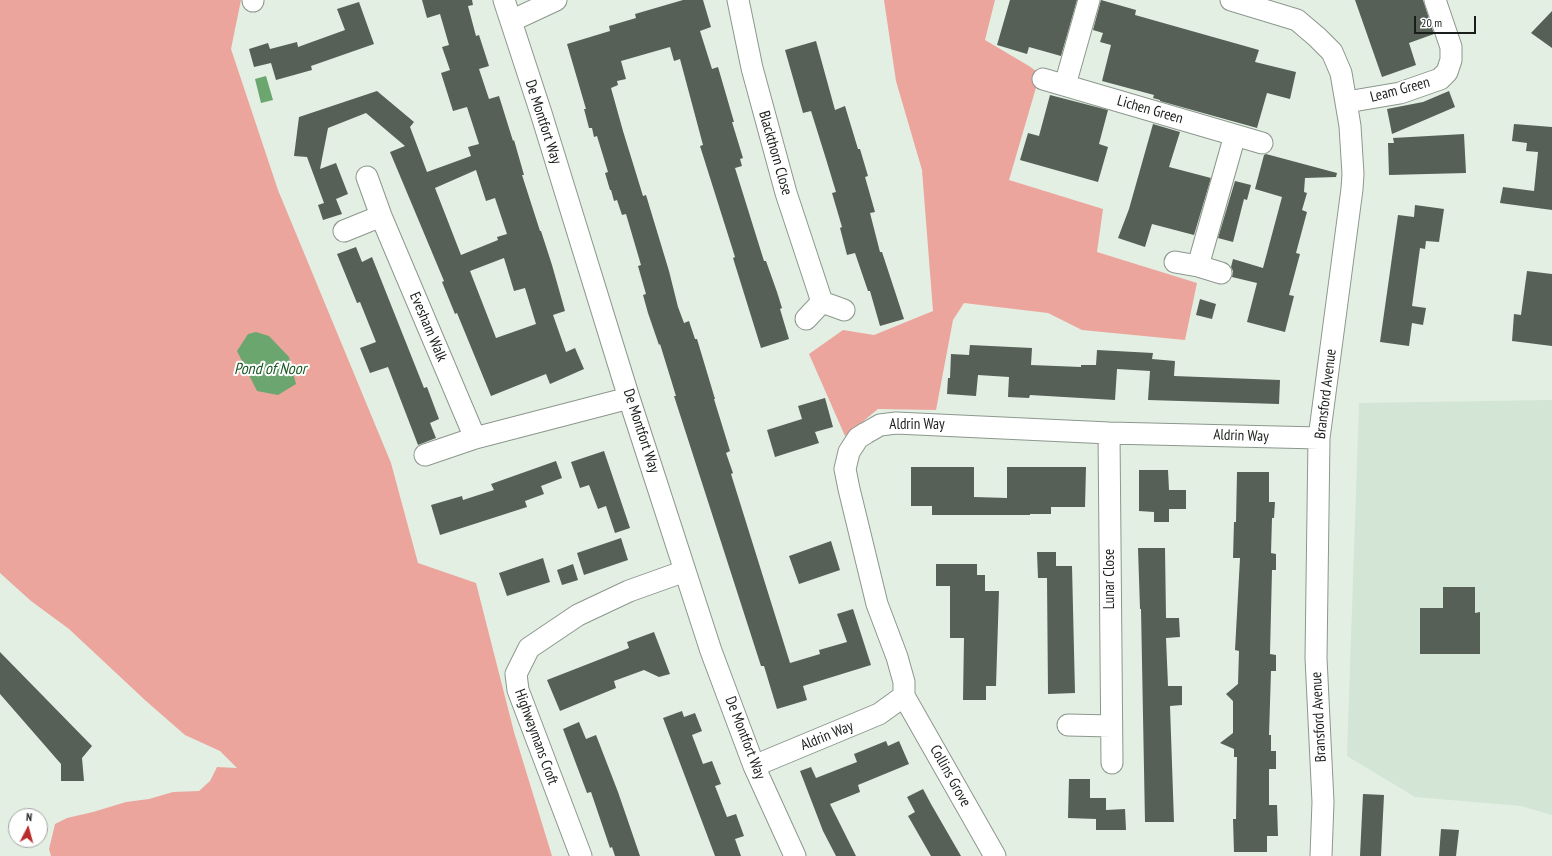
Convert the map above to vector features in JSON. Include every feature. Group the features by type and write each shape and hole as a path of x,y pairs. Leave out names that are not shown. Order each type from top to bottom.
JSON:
{"street":[{"name":"De Montfort Way","path":"504,0 629,398 650,458 711,650 754,766 795,856"},
{"path":"511,21 556,0"},
{"name":"Blackthorn Close","path":"738,0 752,68 786,193 822,302"},
{"path":"1066,85 1089,0"},
{"name":"Bransford Avenue","path":"1231,0 1297,20 1317,36 1332,52 1341,73 1350,126 1353,174 1352,189 1319,438 1316,658 1323,802 1322,856"},
{"name":"Leam Green","path":"1347,102 1400,93 1440,79 1446,72 1451,60 1451,47 1435,0"},
{"name":"Lichen Green","path":"1043,79 1262,143"},
{"path":"1198,266 1235,135"},
{"name":"Evesham Walk","path":"367,176 381,216 475,438"},
{"path":"344,231 381,216"},
{"path":"1175,262 1198,266 1220,273"},
{"path":"806,319 822,302 844,310"},
{"path":"425,455 475,438 629,398"},
{"name":"Aldrin Way","path":"754,766 879,714 904,696 904,682 897,657 878,604 846,469 849,452 858,438 880,425 896,423 1109,433 1319,438"},
{"name":"Lunar Close","path":"1109,433 1112,763"},
{"name":"Highwaymans Croft","path":"581,856 518,690 516,674 529,648 578,615 629,591 685,571"},
{"name":"Collins Grove","path":"904,696 995,856"},
{"path":"1068,725 1111,726"}],"shaded area":[{"path":"0,0 241,0 231,49 278,190 391,463 418,563 476,583 514,732 552,856 51,856 49,849 55,824 67,818 126,802 149,799 173,792 199,791 210,781 217,767 237,768 220,751 185,735 146,701 69,629 31,601 0,573"},
{"path":"884,0 995,0 985,40 1040,74 1009,180 1103,209 1097,252 1197,283 1185,340 1082,330 1048,313 964,303 953,320 936,410 878,409 845,436 809,354 843,330 874,335 933,311 922,170 896,81"},
{"path":"1552,400 1552,815 1521,806 1415,797 1347,756 1359,403"}],"water":[{"path":"266,76 273,100 261,103 255,79"},
{"name":"Pond of Noor","path":"256,332 269,336 289,357 296,384 278,395 257,391 237,351 248,334"}],"building":[{"path":"422,0 472,0 473,5 468,6 476,36 479,35 489,66 479,69 489,99 499,96 513,141 514,140 524,175 522,175 552,265 565,311 553,315 566,352 575,348 584,369 550,384 546,374 491,396 457,313 455,314 442,282 444,281 390,152 405,146 366,113 328,128 320,169 336,163 348,194 336,199 342,214 323,220 318,205 324,203 307,157 294,156 299,117 377,91 414,122 410,127 427,172 471,156 468,147 479,144 467,107 453,111 441,73 450,70 442,47 449,45 440,14 427,18","holes":["476,170 486,201 495,198 507,234 497,237 498,240 461,255 435,188","504,258 514,291 525,288 536,324 496,338 470,271"]},
{"path":"683,0 703,0 711,27 700,31 712,69 718,67 734,122 732,122 743,158 740,159 742,166 735,168 764,261 766,261 777,292 782,308 780,309 789,339 761,348 733,258 735,257 700,146 703,145 680,59 674,61 670,47 621,61 626,79 617,81 618,85 611,88 623,131 643,196 646,195 669,271 678,307 684,323 689,321 695,339 697,339 730,451 726,453 733,473 731,474 790,663 820,654 819,650 847,642 837,614 853,609 871,665 803,686 807,700 777,709 764,666 761,666 674,396 676,396 660,344 659,345 648,313 643,295 646,294 638,266 641,265 626,214 622,215 617,200 614,201 610,190 605,173 608,172 597,136 594,137 592,128 589,128 584,109 586,109 567,44 610,31 609,26 636,18 635,14"},
{"path":"1010,0 1077,0 1061,56 1029,47 1027,54 997,45"},
{"path":"1101,0 1136,10 1135,15 1259,50 1255,62 1296,72 1290,99 1267,93 1257,128 1160,101 1153,98 1154,95 1102,81 1111,45 1100,42 1103,33 1093,30"},
{"path":"1355,0 1423,0 1434,34 1409,43 1416,65 1382,77"},
{"path":"359,2 374,44 311,66 312,70 276,80 271,63 254,67 249,49 268,43 270,49 297,42 298,47 345,30 337,9"},
{"path":"1552,11 1552,48 1531,33"},
{"path":"816,41 835,110 845,106 858,149 860,149 868,176 865,177 875,212 870,213 880,252 882,252 904,319 880,326 870,291 868,291 855,253 847,255 840,228 842,227 832,193 836,192 811,111 803,113 785,50"},
{"path":"1449,91 1455,107 1392,134 1387,109 1423,102"},
{"path":"1050,95 1108,110 1099,144 1108,147 1098,182 1020,160 1028,133 1039,136"},
{"path":"1153,124 1180,132 1169,167 1211,178 1194,235 1152,224 1145,247 1118,238 1129,209"},
{"path":"1514,124 1552,127 1552,210 1500,203 1503,187 1534,191 1538,152 1526,151 1527,143 1512,141"},
{"path":"1464,134 1466,173 1389,175 1388,143 1394,143 1393,138"},
{"path":"1266,154 1337,173 1336,177 1305,178 1304,192 1307,193 1302,210 1307,212 1296,253 1300,254 1289,295 1294,296 1285,332 1247,322 1257,283 1232,277 1233,271 1231,267 1233,259 1263,268 1282,197 1255,189 1264,155"},
{"path":"1235,181 1251,185 1247,200 1244,199 1233,242 1218,238"},
{"path":"1415,205 1444,209 1439,242 1426,241 1425,249 1420,248 1412,306 1426,308 1423,325 1412,323 1409,346 1380,342 1398,215 1414,217"},
{"path":"356,247 362,262 372,257 424,388 427,387 439,419 430,423 436,438 418,445 388,367 370,373 360,348 376,342 360,302 357,303 337,254"},
{"path":"1527,271 1552,274 1552,346 1512,341 1514,314 1521,315"},
{"path":"1200,299 1216,304 1212,319 1196,315"},
{"path":"970,345 1032,348 1031,365 1081,367 1081,365 1096,365 1097,350 1153,353 1152,359 1175,361 1174,376 1280,380 1279,404 1148,400 1150,371 1117,369 1115,400 1030,395 1029,398 1008,397 1009,377 978,375 976,396 947,394 948,378 950,378 951,354 969,355"},
{"path":"825,398 833,427 815,432 819,443 775,457 767,430 802,419 798,406"},
{"path":"604,451 630,528 615,533 606,506 598,509 589,485 580,488 571,462"},
{"path":"556,461 562,478 541,486 544,494 525,501 527,507 440,535 431,505 462,496 463,500 494,490 491,484"},
{"path":"911,467 974,467 974,497 1007,498 1007,467 1086,467 1085,507 1051,507 1051,514 932,515 932,506 911,506"},
{"path":"1139,470 1168,470 1169,490 1186,490 1186,509 1169,509 1169,522 1154,522 1154,512 1139,511"},
{"path":"1237,472 1269,472 1269,502 1275,502 1274,518 1272,518 1271,553 1276,554 1276,570 1272,570 1270,654 1276,655 1276,671 1271,671 1269,735 1271,735 1271,751 1276,751 1276,769 1269,769 1269,805 1277,805 1278,836 1267,836 1267,852 1234,852 1233,819 1236,819 1237,757 1234,757 1234,749 1220,743 1233,733 1233,701 1226,694 1238,684 1239,651 1235,650 1240,558 1233,558 1234,522 1236,522"},
{"path":"621,538 628,560 584,575 577,553"},
{"path":"831,541 840,570 799,584 789,556"},
{"path":"1138,548 1165,548 1166,618 1179,618 1180,637 1166,638 1168,686 1182,686 1182,705 1170,706 1174,822 1145,822 1141,609"},
{"path":"1037,552 1056,552 1056,566 1072,566 1075,693 1048,694 1047,578 1038,578"},
{"path":"543,558 550,582 507,596 499,573"},
{"path":"573,564 578,580 562,585 557,570"},
{"path":"936,564 977,564 977,575 985,575 985,591 999,591 996,686 986,686 986,700 963,700 964,638 950,638 950,586 936,586"},
{"path":"1443,587 1475,587 1475,613 1480,612 1480,654 1420,654 1420,608 1443,608"},
{"path":"654,632 670,674 659,677 644,670 614,681 616,688 560,711 547,680 629,648 627,642"},
{"path":"0,652 92,746 82,758 84,781 61,781 61,764 0,694"},
{"path":"682,711 684,717 695,713 702,731 692,735 703,764 712,761 721,784 715,786 727,817 736,814 744,836 735,839 741,856 715,856 663,718"},
{"path":"579,722 586,739 596,735 640,856 615,856 612,847 610,848 591,792 587,793 563,729"},
{"path":"886,741 888,746 899,741 909,764 858,785 860,792 830,804 856,856 836,856 823,831 800,771 811,767 816,778 857,762 854,754"},
{"path":"1069,779 1090,779 1090,798 1106,798 1106,810 1125,809 1126,830 1096,830 1096,819 1068,818"},
{"path":"923,789 961,856 931,856 908,816 915,812 907,797"},
{"path":"1363,794 1384,795 1381,856 1360,856"},
{"path":"1441,829 1459,830 1456,856 1439,856"}]}
